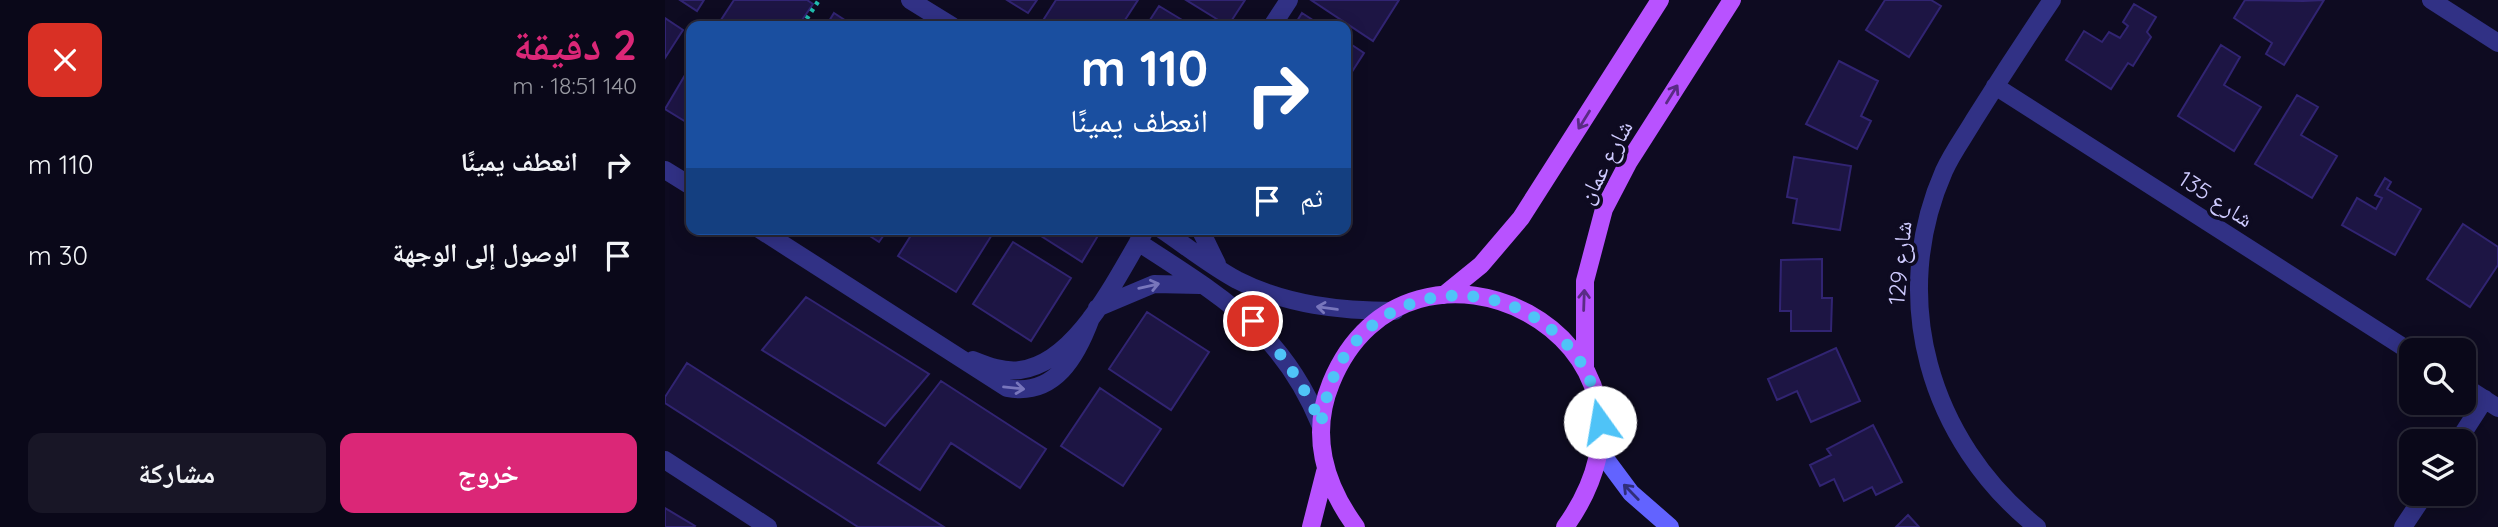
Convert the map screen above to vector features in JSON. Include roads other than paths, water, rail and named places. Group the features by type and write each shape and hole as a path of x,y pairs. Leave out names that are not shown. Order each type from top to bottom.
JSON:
{"main road":[{"name":"شارع عمان","path":"1444,295 1481,265 1521,218 1660,0"},
{"name":"شارع عمان","path":"1585,369 1585,281 1604,209 1629,163 1732,0"},
{"path":"1356,527 1338,503 1325,472 1321,424 1326,396 1337,369 1353,345 1373,325 1395,311 1444,295 1478,295 1511,303 1541,319 1566,341 1585,369 1597,404 1599,450 1593,479 1581,505 1565,527"},
{"path":"1311,527 1325,472"}],"street":[{"path":"910,0 944,21"},
{"path":"1275,21 1289,0"},
{"name":"شارع 129","path":"2037,527 1988,480 1954,430 1930,374 1918,311 1921,250 1935,194 1946,167 2052,0"},
{"path":"2431,0 2498,43"},
{"name":"شارع 135","path":"1995,86 2399,344"},
{"path":"665,170 686,183"},
{"path":"768,235 956,354 1008,371 1031,368 1055,356 1094,313 1142,236 1253,321 1308,394 1321,424"},
{"path":"1170,235 1222,270 1267,292 1314,306 1395,311"},
{"path":"1203,235 1222,270"},
{"path":"1094,313 1154,284 1205,286"},
{"path":"2468,429 2491,403 2476,394"},
{"path":"1599,450 1631,493 1670,527"},
{"path":"665,460 768,527"},
{"path":"2403,527 2417,506"}]}
